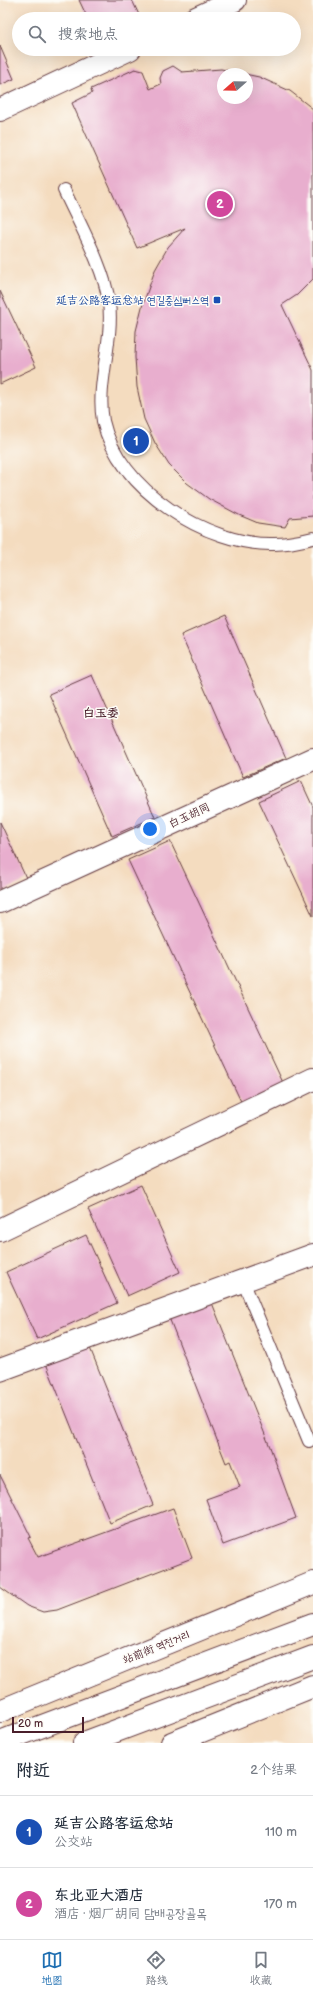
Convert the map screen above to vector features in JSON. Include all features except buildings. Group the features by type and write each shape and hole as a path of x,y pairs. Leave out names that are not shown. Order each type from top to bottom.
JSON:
{"street":[{"path":"209,12 235,0"},
{"path":"0,110 115,56"},
{"name":"白玉胡同","path":"0,902 313,759"},
{"path":"0,1230 313,1079"},
{"path":"0,1370 313,1255"},
{"name":"站前街 역전거리","path":"0,1711 313,1583"},
{"path":"2,1740 313,1624"},
{"path":"84,1743 313,1656"},
{"path":"172,1743 313,1686"}],"lane":[{"path":"64,190 105,281 110,304 110,322 102,400 103,420 113,446 131,474 153,496 179,516 209,531 245,541 274,544 313,538"},
{"path":"243,1281 309,1441"}],"place":[{"name":"东北亚大酒店","path":"220,204"},
{"name":"延吉公路客运总站 연길중심뻐스역","path":"217,300"},
{"name":"延吉公路客运总站","path":"136,441"}],"district":[{"name":"白玉委","path":"101,713"}]}
